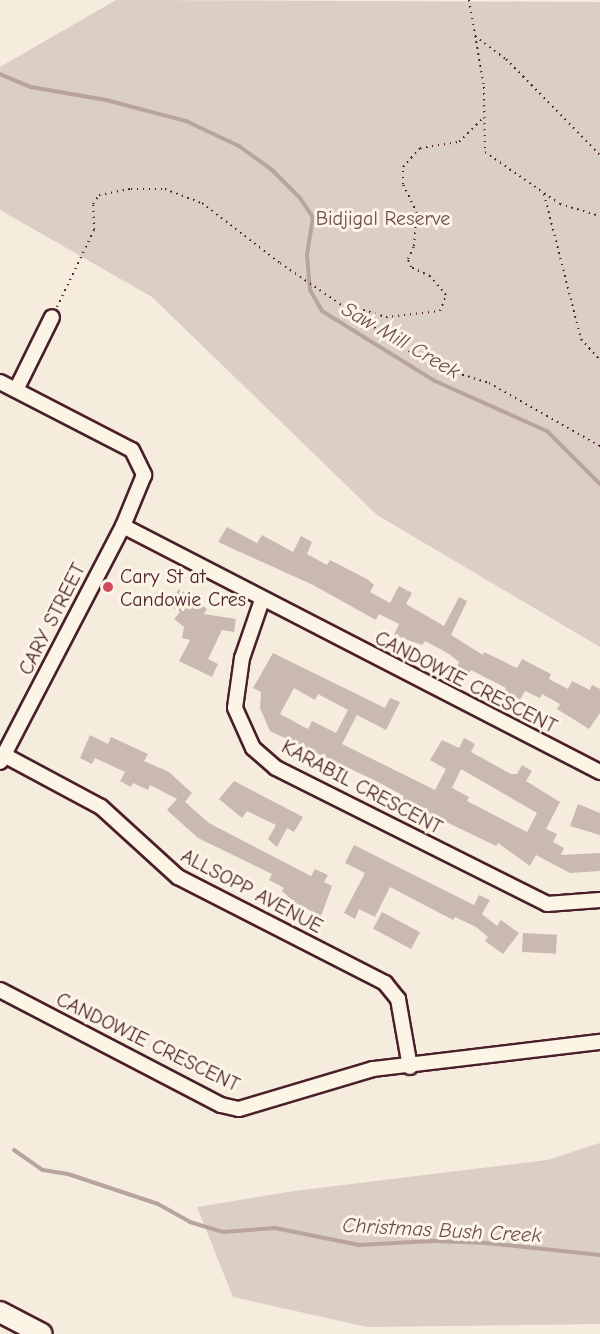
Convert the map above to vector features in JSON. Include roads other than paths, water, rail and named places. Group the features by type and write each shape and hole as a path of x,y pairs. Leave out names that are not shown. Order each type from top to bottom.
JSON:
{"street":[{"path":"16,390 52,317"},
{"name":"CARY STREET","path":"0,382 137,456 143,467 143,483 123,526 2,759"},
{"name":"CANDOWIE CRESCENT","path":"123,526 262,600 600,772"},
{"name":"KARABIL CRESCENT","path":"262,600 242,658 235,708 253,748 276,768 547,904 600,900"},
{"name":"ALLSOPP AVENUE","path":"2,759 101,807 178,877 385,983 398,999 410,1067"},
{"name":"CANDOWIE CRESCENT","path":"0,990 221,1105 239,1109 349,1074 600,1042"},
{"path":"0,1312 42,1334"}],"waterway":[{"name":"Saw Mill Creek","path":"0,74 31,87 106,100 186,121 239,146 271,169 300,198 313,217 307,255 310,290 322,311 435,381 547,431 600,484"},
{"name":"Christmas Bush Creek","path":"14,1150 43,1170 68,1174 158,1204 190,1222 223,1232 275,1228 359,1245 433,1241 486,1243 600,1255"}],"place":[{"name":"Cary St at Candowie Cres","path":"108,587"}],"park label":[{"name":"Bidjigal Reserve","path":"383,218"}]}
